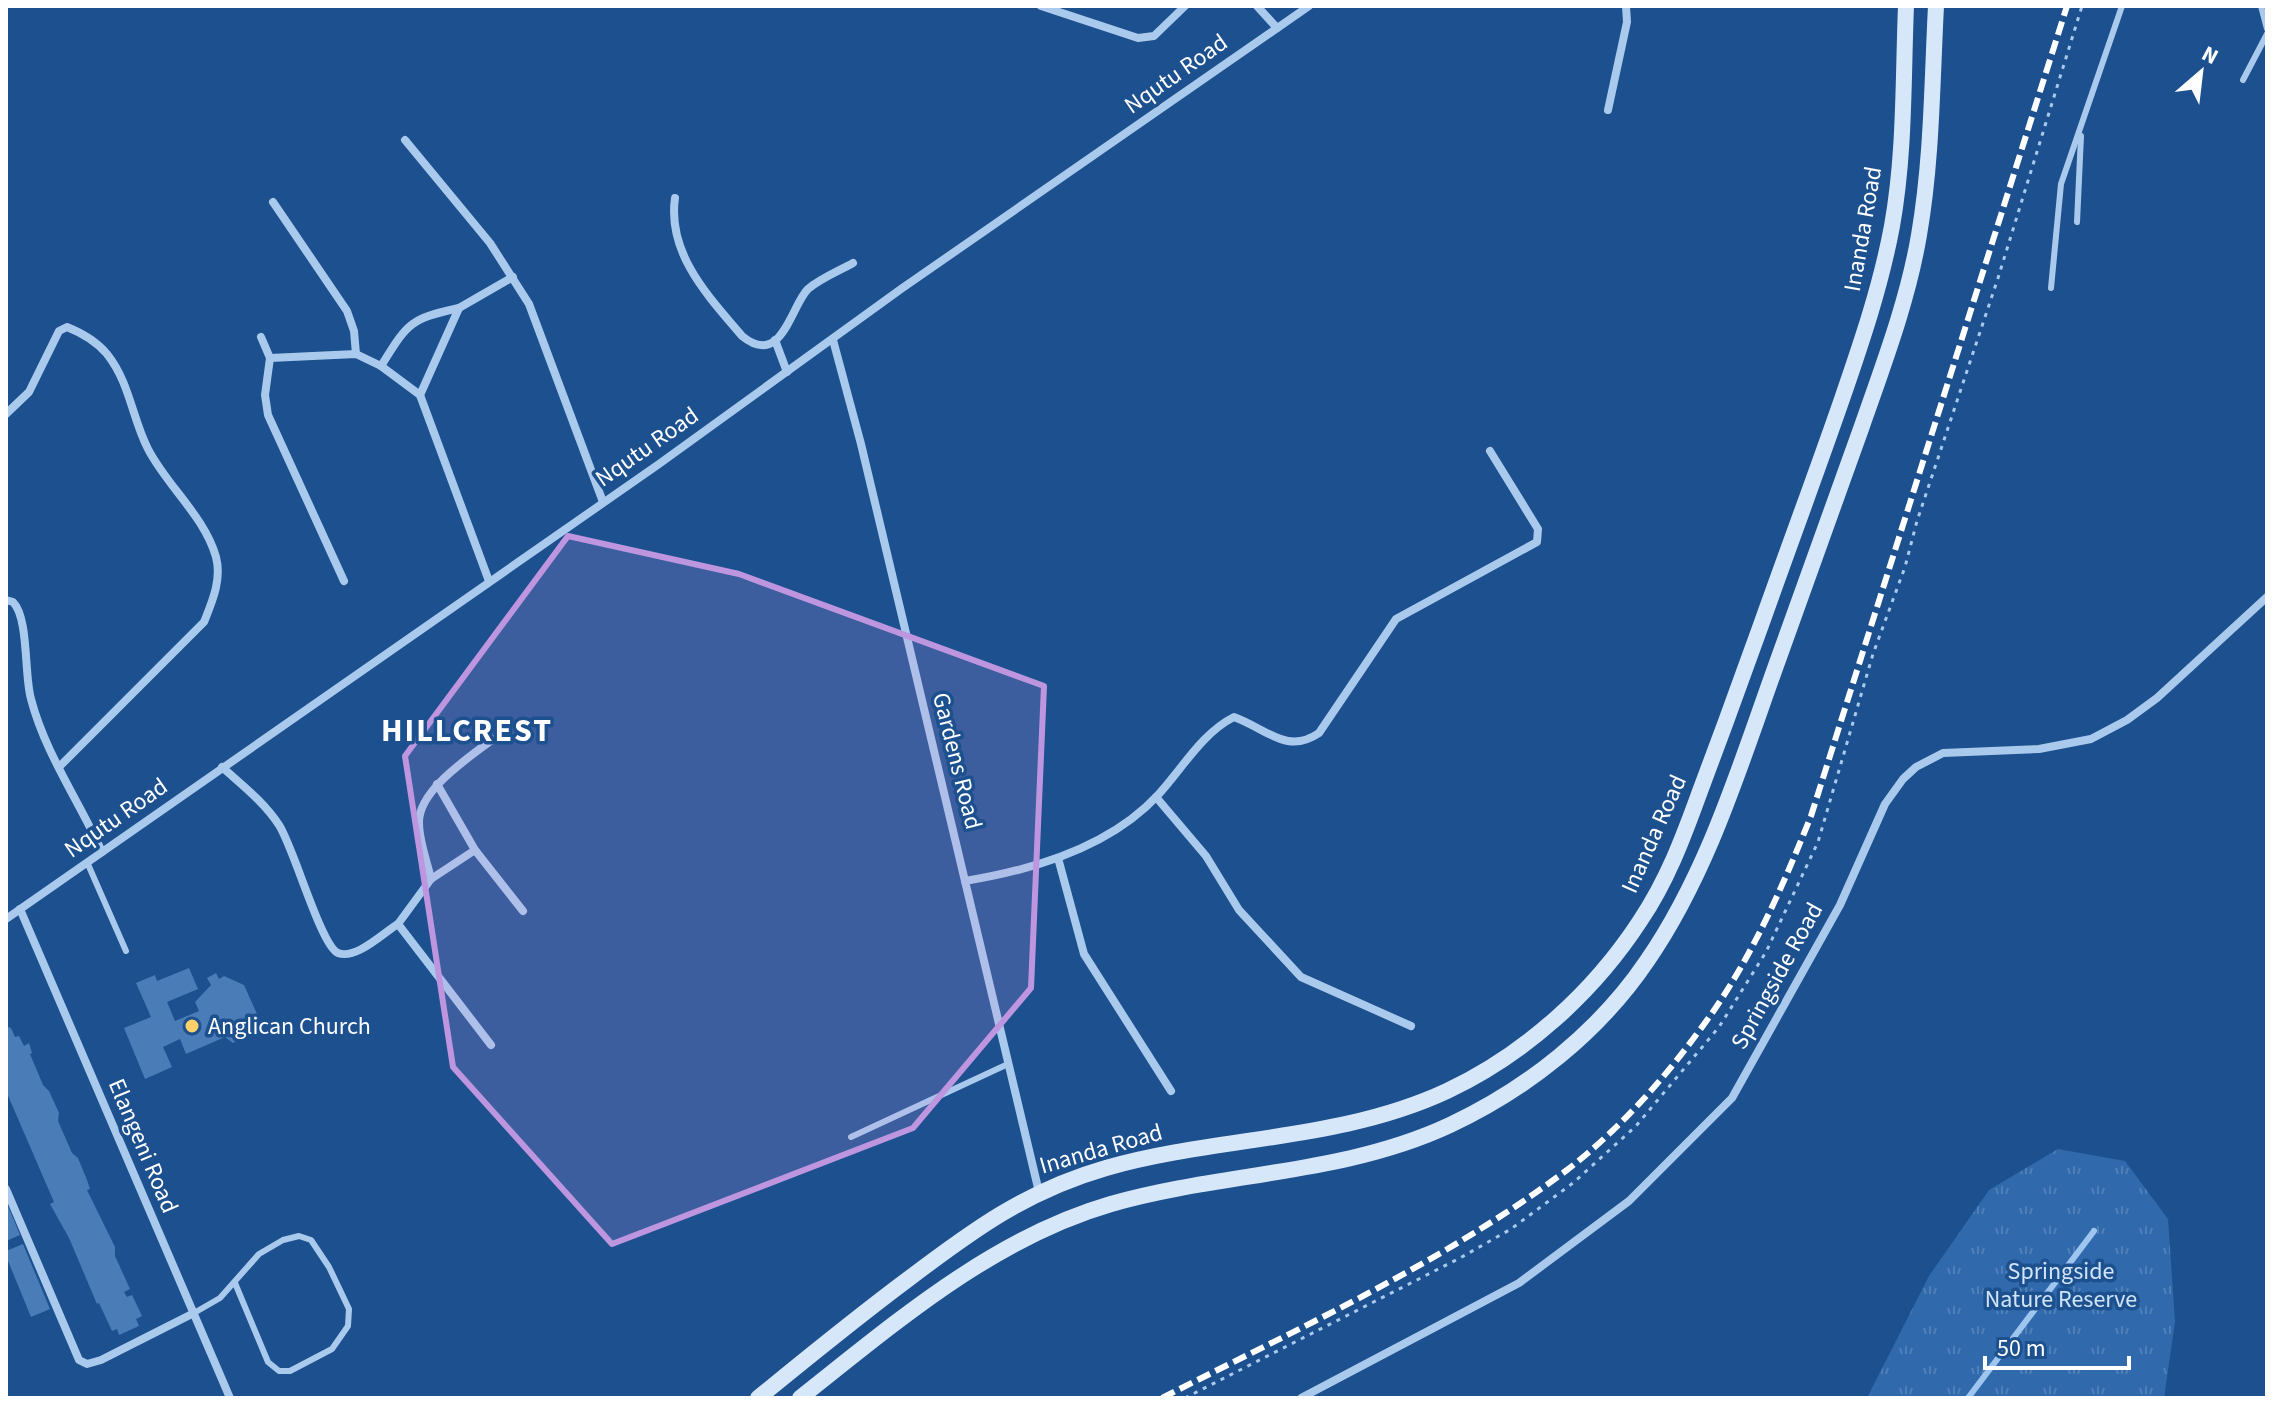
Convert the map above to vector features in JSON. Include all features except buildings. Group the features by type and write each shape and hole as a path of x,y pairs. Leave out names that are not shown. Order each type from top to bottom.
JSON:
{"main road":[{"name":"Inanda Road","path":"758,1398 853,1320 947,1250 990,1219 1039,1192 1103,1169 1165,1153 1282,1136 1380,1117 1449,1090 1496,1063 1544,1028 1598,976 1639,923 1676,855 1821,460 1876,297 1896,198 1906,6"},
{"path":"800,1398 946,1286 1057,1224 1110,1204 1154,1194 1364,1157 1428,1135 1477,1112 1520,1086 1575,1043 1632,983 1670,926 1697,873 1752,730 1890,346 1907,289 1922,212 1936,6"}],"street":[{"path":"1041,6 1138,38 1154,36 1185,6"},
{"path":"1257,6 1277,28"},
{"name":"Nqutu Road","path":"6,919 1309,6"},
{"path":"1608,110 1627,22 1626,6"},
{"path":"405,140 472,220 529,304 603,502"},
{"path":"675,198 673,214 677,238 693,275 747,340 763,344 775,340 787,328 808,289 853,263"},
{"path":"273,202 347,311 354,331 356,354"},
{"path":"381,366 403,330 417,318 459,308 513,277"},
{"path":"420,395 459,308"},
{"path":"6,414 31,389 59,331 67,327 98,344 116,367 130,395 149,451 176,494 200,523 213,548 218,567 214,597 204,622 60,766"},
{"path":"261,337 270,358 265,395 268,415 344,581"},
{"path":"775,340 787,372"},
{"name":"Gardens Road","path":"833,340 861,444 1039,1192"},
{"path":"270,358 356,354 381,366 420,395 489,581"},
{"path":"965,881 993,877 1058,858 1124,825 1156,797 1219,724 1234,717 1291,745 1307,741 1319,733 1396,619 1537,542 1538,529 1490,451"},
{"name":"Springside Road","path":"1301,1398 1505,1290 1546,1265 1629,1201 1732,1098 1840,905 1885,804 1916,767 1943,753 2039,749 2091,739 2127,720 2157,698 2267,597"},
{"path":"6,600 13,602 20,613 31,700 42,734 102,852"},
{"path":"431,879 419,821 437,784 493,739"},
{"path":"222,767 259,799 279,825 302,874 325,939 331,948 341,954 354,953 398,924 431,879 475,850"},
{"path":"437,784 475,850 523,911"},
{"path":"1156,797 1206,856 1239,910 1301,977 1411,1026"},
{"path":"1058,858 1084,954 1171,1091"},
{"name":"Elangeni Road","path":"20,909 230,1398"},
{"path":"398,924 491,1045"},
{"path":"6,1189 79,1360 87,1364 101,1360 194,1313"}],"lane":[{"path":"2051,288 2061,184 2122,6"},
{"path":"2243,80 2267,31 2261,6"},
{"path":"2077,222 2082,129"},
{"path":"87,862 126,951"},
{"path":"851,1137 1008,1064"},
{"path":"194,1313 220,1298 259,1254 283,1240 304,1237 316,1246 329,1267 351,1315 348,1326 332,1349 290,1371 279,1371 268,1362 235,1283"}],"highlighted area":[{"path":"568,536 739,574 1044,686 1031,988 913,1128 612,1244 453,1067 405,756"}],"green space":[{"name":"Springside Nature Reserve","path":"2058,1149 2125,1161 2168,1219 2175,1322 2164,1398 1867,1398 1929,1276 1989,1190"}],"waterway":[{"path":"1968,1398 2094,1231"}],"railway":[{"path":"1162,1398 1420,1265 1520,1204 1567,1170 1619,1124 1667,1072 1731,984 1761,930 1811,816 2067,6"}],"place":[{"name":"Anglican Church","path":"192,1026"}],"district":[{"name":"HILLCREST","path":"467,731"}]}
